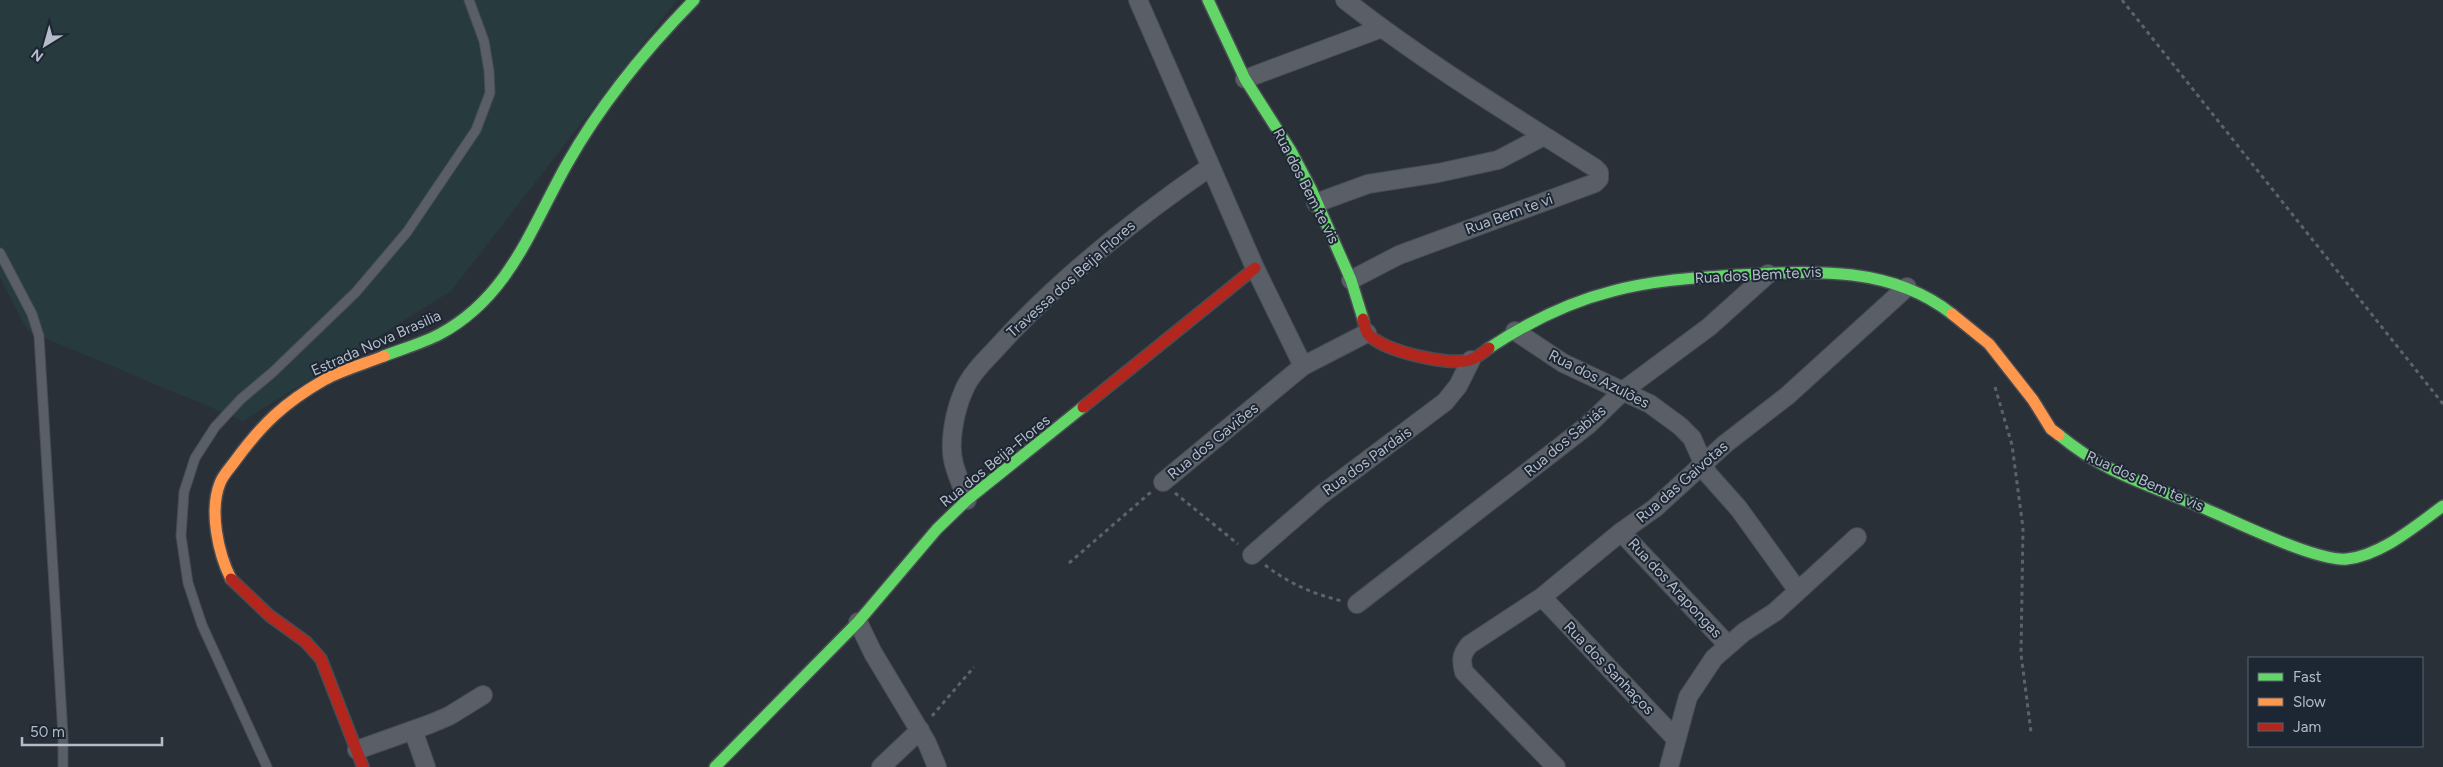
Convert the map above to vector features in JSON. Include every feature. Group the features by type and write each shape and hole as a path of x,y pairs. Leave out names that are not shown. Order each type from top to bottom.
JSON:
{"street":[{"name":"Estrada Nova Brasilia","path":"363,767 321,659 306,642 270,616 232,582 224,565 216,521 215,504 220,482 258,430 287,403 326,379 440,334 471,313 503,281 526,244 567,164 593,123 657,38 694,0"},
{"path":"1138,0 1255,268 1304,366"},
{"name":"Rua dos Bem te vis","path":"1208,0 1245,79 1291,151 1316,203 1351,280 1367,333"},
{"name":"Rua Bem te vi","path":"1345,0 1382,28 1599,172 1599,179 1595,183 1399,255 1351,280"},
{"path":"1245,79 1382,28"},
{"path":"1316,203 1368,184 1438,173 1498,160 1544,136"},
{"name":"Travessa dos Beija Flores","path":"967,500 953,462 953,439 958,409 965,389 974,374 1030,312 1066,280 1135,220 1210,167"},
{"name":"Rua dos Beija-Flores","path":"714,767 858,622 937,529 967,500 1255,268"},
{"name":"Rua dos Bem te vis","path":"1515,330 1549,314 1610,291 1669,279 1808,271 1839,272 1907,287 1938,303 1989,344 2032,400 2051,429 2080,452 2111,469 2295,546 2325,557 2346,559 2373,550 2443,506"},
{"name":"Rua dos Sabiás","path":"1357,604 1581,430 1624,390 1709,327 1768,274"},
{"name":"Rua das Gaivotas","path":"1553,766 1464,672 1461,658 1469,645 1542,597 1622,532 1655,508 1743,429 1787,396 1907,287"},
{"path":"1367,333 1380,342 1413,356 1438,360 1471,360 1515,330"},
{"name":"Rua dos Azulões","path":"1515,330 1563,363 1624,390 1650,404 1680,426 1692,438 1699,450 1703,464 1713,480 1739,509 1798,591"},
{"name":"Rua dos Gaviões","path":"1163,482 1304,366 1367,333"},
{"name":"Rua dos Pardais","path":"1252,555 1321,495 1445,402 1458,386 1471,360"},
{"name":"Rua dos Arapongas","path":"1622,532 1728,645"},
{"path":"1669,767 1683,707 1693,687 1714,658 1744,632 1775,612 1857,537"},
{"name":"Rua dos Sanhaços","path":"1542,597 1675,738"},
{"path":"858,622 873,653 920,730 936,762"},
{"path":"357,750 449,716 483,695"},
{"path":"413,730 426,767"},
{"path":"880,767 920,730"}],"lane":[{"path":"267,767 202,625 188,583 181,536 184,492 195,458 215,428 241,398 280,365 356,292 407,232 476,130 490,93 489,71 484,41 469,0"},
{"path":"0,253 32,314 39,336 64,735 63,767"}],"path":[{"path":"2122,0 2443,404"},
{"path":"1994,385 2012,445 2023,528 2021,654 2031,732"},
{"name":"Rua dos Gaviões","path":"1069,563 1163,482"},
{"path":"920,730 974,667"}],"green space":[{"path":"0,0 677,0 451,291 243,421 28,331 0,278"}],"traffic: fast":[{"path":"384,356 440,334 464,319 484,301 516,259 567,164 594,120 625,78 694,0"},
{"path":"1208,0 1245,79 1291,151 1311,189 1351,280 1363,319"},
{"path":"1489,348 1518,330 1580,301 1628,287 1706,277 1821,273 1876,279 1903,287 1928,298 1952,314"},
{"path":"715,767 858,622 937,529 967,500 1083,407"},
{"path":"2059,435 2096,461 2131,479 2274,539 2333,558 2347,559 2373,552 2398,539 2443,506"}],"traffic: slow":[{"path":"1952,314 1989,344 2033,400 2051,429 2059,435"},
{"path":"231,579 222,557 215,519 217,494 225,474 264,425 297,397 331,376 384,356"}],"traffic: jam":[{"path":"1083,407 1255,268"},
{"path":"1363,319 1368,334 1376,340 1416,356 1447,361 1470,360 1489,348"},
{"path":"231,579 270,616 306,642 321,659 363,767"}]}
